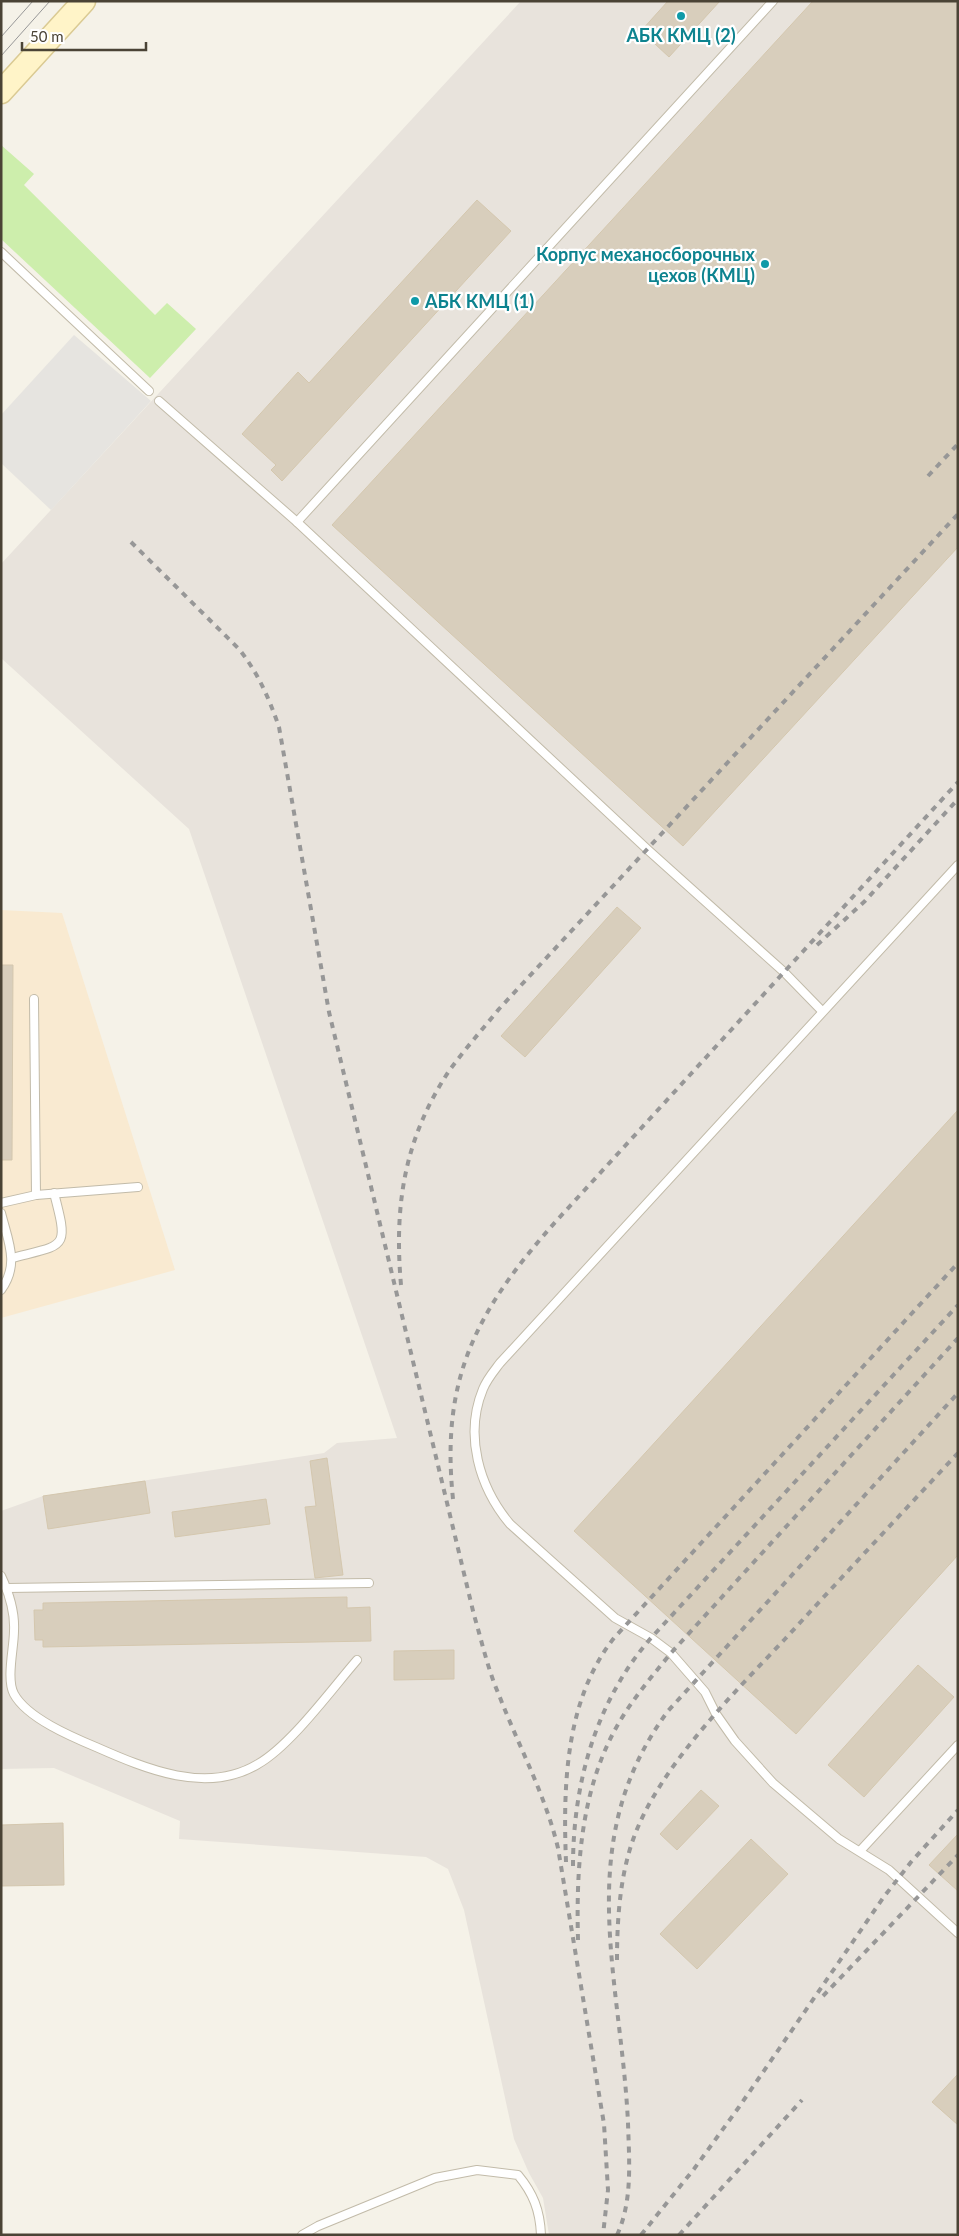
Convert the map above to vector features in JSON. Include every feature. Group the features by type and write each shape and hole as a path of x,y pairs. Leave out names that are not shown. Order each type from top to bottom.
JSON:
{"main road":[{"path":"1,92 84,1"}],"lane":[{"path":"297,522 773,1"},
{"path":"1,252 149,391"},
{"path":"159,401 297,522 648,850 784,972 822,1011"},
{"path":"958,865 500,1363 483,1388 475,1422 477,1460 499,1510 510,1524 615,1618 651,1638 670,1653 705,1692 716,1714 735,1741 773,1783 839,1838 888,1870 958,1933"},
{"path":"34,999 36,1195"},
{"path":"1,1203 36,1195 138,1187"},
{"path":"12,1258 52,1248 59,1242 63,1235 63,1227 54,1193"},
{"path":"1,1212 12,1258 11,1274 1,1290"},
{"path":"1,1576 7,1588 14,1628 10,1682 20,1702 54,1727 83,1742 151,1770 173,1776 198,1779 220,1777 241,1772 259,1764 298,1728 357,1660"},
{"path":"7,1588 369,1583"},
{"path":"860,1851 958,1745"},
{"path":"302,2235 318,2226 435,2178 477,2170 518,2175 531,2190 537,2209 541,2235"}],"shaded area":[{"path":"521,1 958,1 958,2235 549,2235 543,2198 529,2173 514,2139 464,1910 448,1869 426,1857 179,1839 180,1821 54,1768 1,1769 1,1511 43,1496 324,1453 337,1443 397,1438 189,829 1,658 1,564"},
{"path":"74,335 151,401 51,510 1,463 1,415"},
{"path":"1,910 62,913 175,1270 1,1318"}],"green space":[{"path":"1,145 34,174 24,185 155,315 167,303 196,329 150,378 1,239"}],"building":[{"name":"АБК КМЦ (2)","path":"668,1 720,1 669,57 641,31"},
{"name":"Корпус механосборочных цехов (КМЦ)","path":"813,1 956,1 958,3 958,547 683,846 332,525"},
{"name":"АБК КМЦ (1)","path":"477,200 511,231 282,481 271,470 276,465 242,434 298,372 309,383"},
{"path":"617,907 641,928 525,1057 501,1036"},
{"path":"1,965 13,965 12,1160 1,1160"},
{"path":"958,1110 958,1555 796,1734 574,1531"},
{"path":"327,1458 343,1575 315,1578 305,1507 316,1506 310,1461"},
{"path":"145,1481 150,1513 48,1529 43,1496"},
{"path":"266,1499 270,1524 175,1537 172,1512"},
{"path":"347,1597 347,1608 370,1607 371,1641 43,1647 43,1640 35,1640 34,1610 43,1610 43,1603"},
{"path":"454,1650 454,1679 394,1680 394,1651"},
{"path":"918,1665 954,1697 864,1797 828,1765"},
{"path":"701,1790 719,1806 677,1850 660,1834"},
{"path":"63,1823 64,1885 1,1886 1,1825"},
{"path":"958,1834 958,1891 929,1865"},
{"path":"751,1839 788,1874 697,1969 660,1934"},
{"path":"958,2074 958,2125 932,2102"}],"tram line":[{"path":"1,37 33,1"},
{"path":"1,56 50,1"}],"railway":[{"path":"928,476 958,444"},
{"path":"401,1285 399,1228 406,1174 412,1148 422,1122 434,1096 449,1071 499,1009 958,514"},
{"path":"131,542 239,649 252,667 262,686 279,727 329,1012 474,1615 492,1676 539,1790 558,1848 604,2124 608,2190 603,2235"},
{"path":"453,1499 451,1455 453,1415 460,1379 471,1345 487,1313 507,1282 559,1218 958,782"},
{"path":"817,945 865,901 958,799"},
{"path":"566,1862 565,1804 570,1745 576,1716 585,1688 598,1662 614,1638 958,1263"},
{"path":"573,1866 577,1804 591,1745 602,1716 632,1662 651,1638 958,1305"},
{"path":"578,1940 580,1855 589,1799 607,1746 620,1721 644,1686 671,1653 958,1338"},
{"path":"617,2235 626,2208 629,2180 629,2151 624,2068 612,1963 609,1911 611,1860 620,1810 638,1760 668,1711 958,1393"},
{"path":"617,1960 619,1913 625,1866 634,1837 646,1810 661,1784 680,1757 722,1707 958,1453"},
{"path":"641,2235 694,2169 739,2107 883,1898 911,1862 958,1810"},
{"path":"823,1996 958,1855"},
{"path":"679,2235 802,2100"}],"place":[{"name":"АБК КМЦ (2)","path":"681,16"},
{"name":"Корпус механосборочных цехов (КМЦ)","path":"765,264"},
{"name":"АБК КМЦ (1)","path":"415,301"}]}
